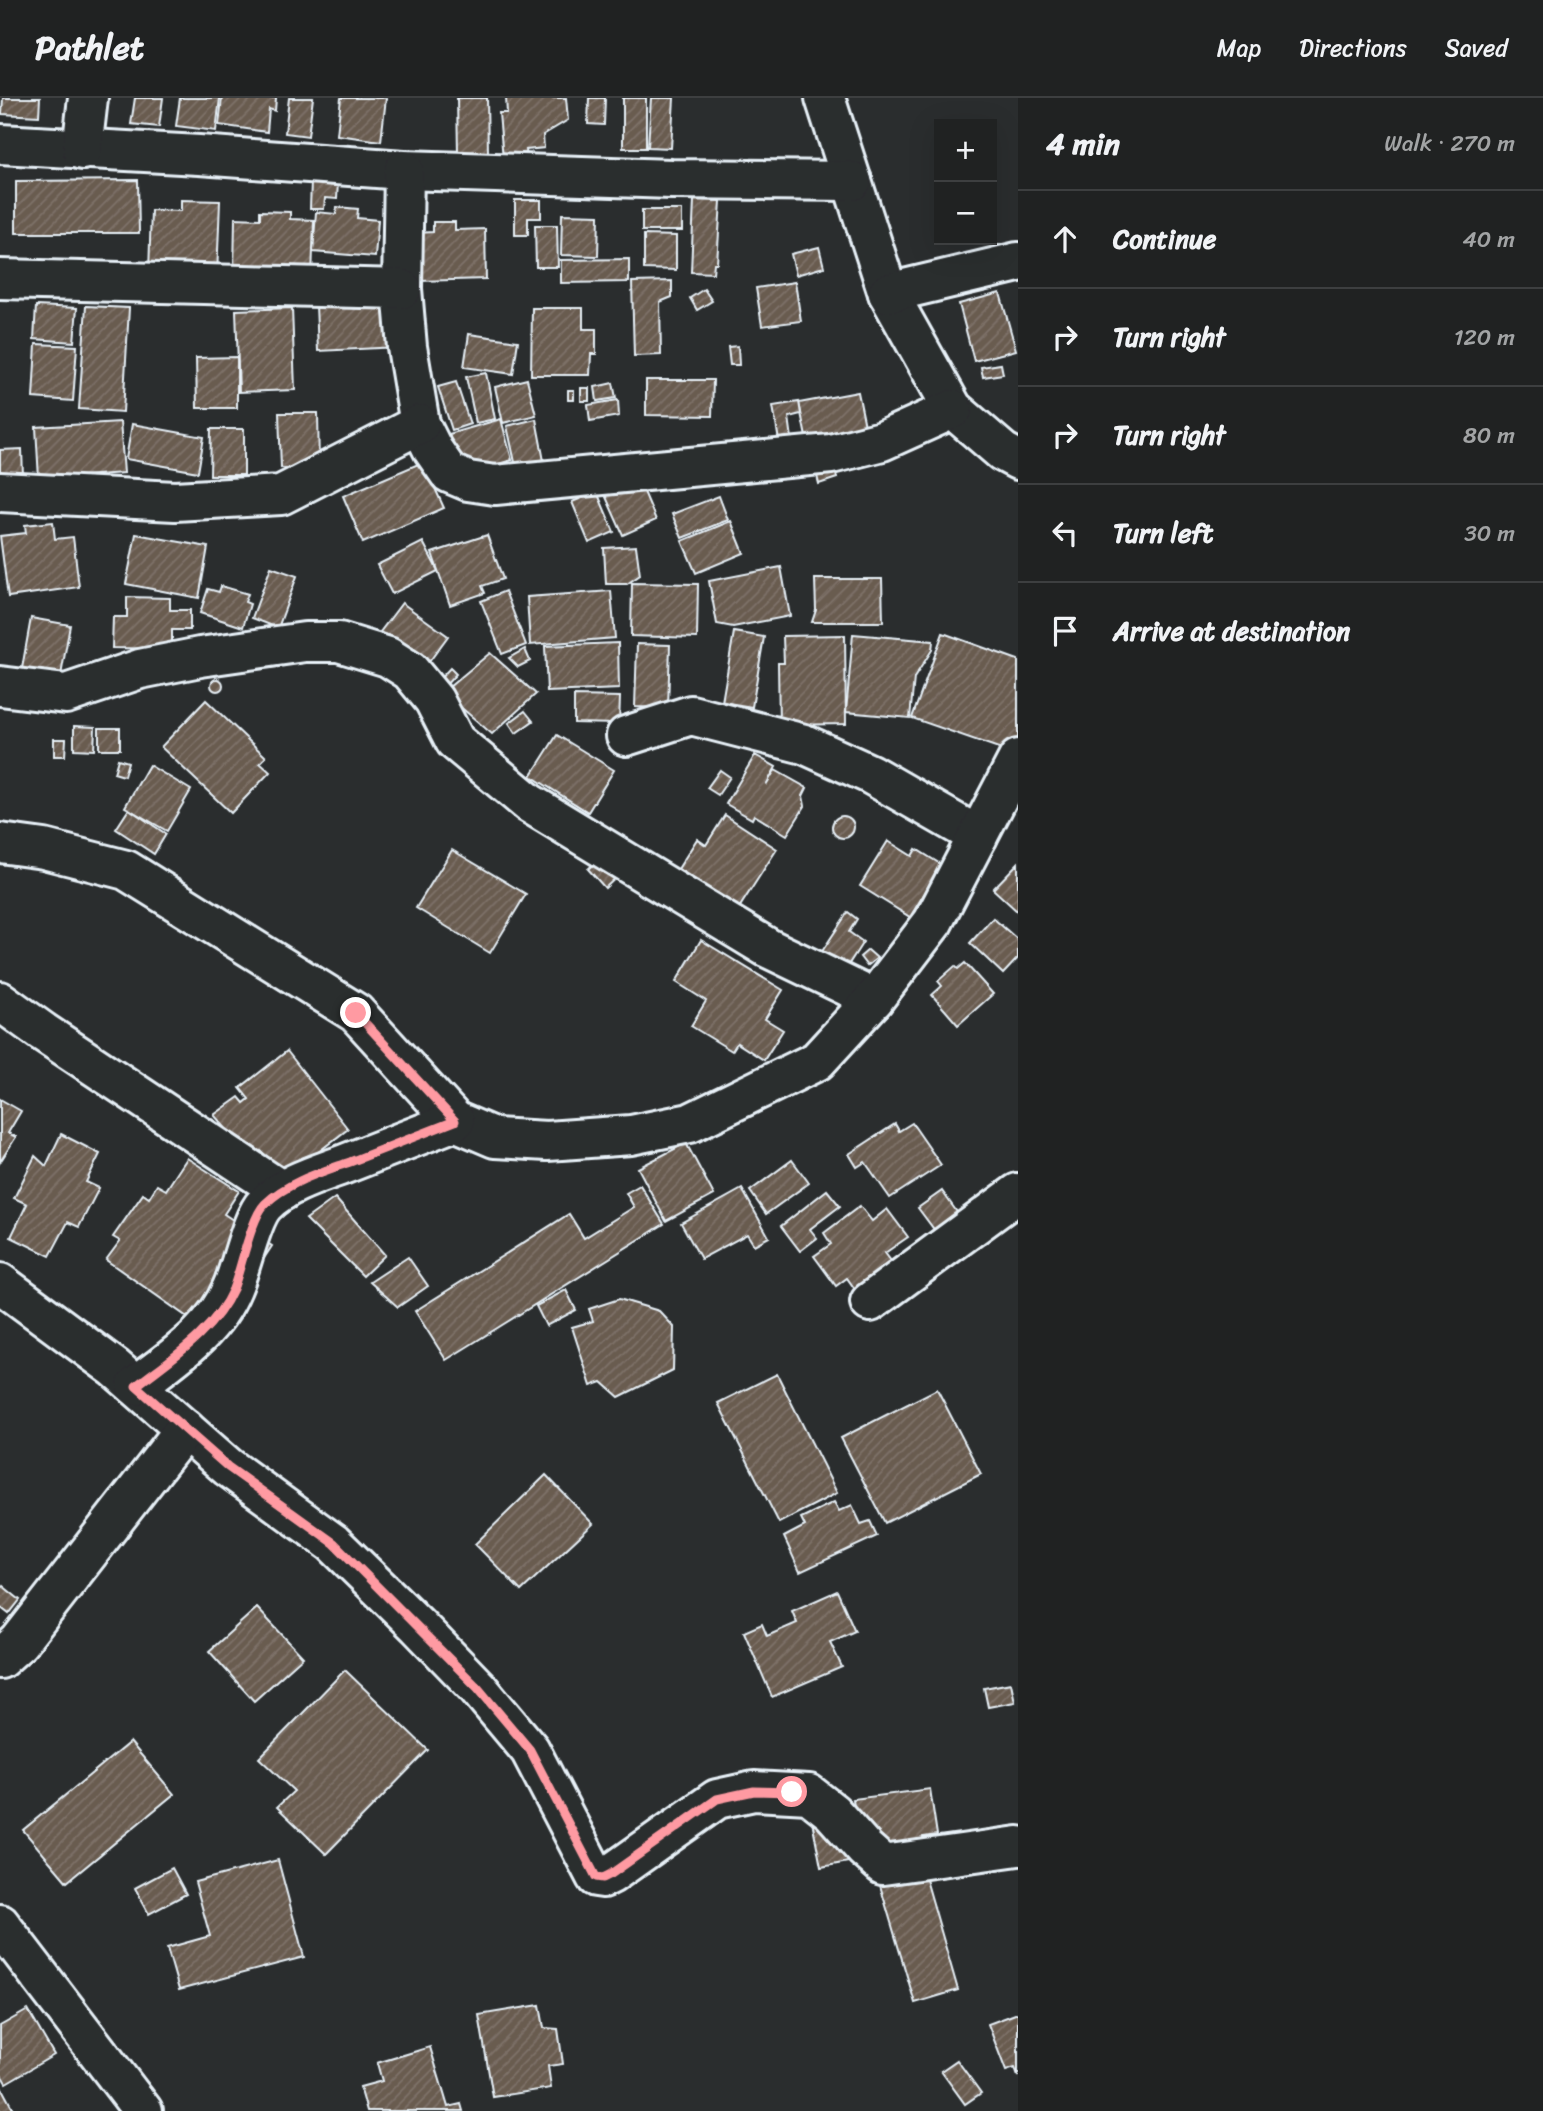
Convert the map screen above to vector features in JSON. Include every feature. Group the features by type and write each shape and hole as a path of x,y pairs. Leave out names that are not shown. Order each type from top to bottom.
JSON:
{"street":[{"path":"82,150 88,98"},
{"path":"825,98 888,293 953,410 1003,452 1018,460"},
{"path":"0,144 404,170 672,179 852,181"},
{"path":"404,170 402,289 407,347 420,424 449,473 468,481 495,485 831,454 882,440 953,410"},
{"path":"888,293 1018,262"},
{"path":"0,279 402,289"},
{"path":"0,492 175,501 281,495 420,424"},
{"path":"0,685 66,694 140,669 305,642 339,642 388,657 410,671 434,700 455,741 529,803 768,948 874,999"},
{"path":"626,736 691,715 804,744 870,774 978,836"},
{"path":"0,843 44,849 126,870 356,1013 455,1121 495,1138 547,1141 631,1135 690,1123 817,1061 874,999 933,922 1018,759"},
{"path":"0,1001 282,1191"},
{"path":"136,1386 189,1345 217,1316 232,1289 263,1206 282,1191 312,1177 455,1121"},
{"path":"870,1303 1018,1194"},
{"path":"0,1283 115,1368 228,1467 334,1543 478,1688 530,1750 596,1877 603,1878 611,1874 717,1799 754,1791 809,1794 832,1812 883,1865 1018,1846"},
{"path":"0,1659 19,1642 185,1429"},
{"path":"0,1924 143,2111"}],"building":[{"path":"3,98 40,98 39,116 2,114"},
{"path":"135,98 163,98 159,127 131,124"},
{"path":"180,98 220,98 216,131 176,126"},
{"path":"222,98 276,98 275,111 269,109 267,132 219,125"},
{"path":"289,98 313,98 308,136 285,133"},
{"path":"341,98 386,98 381,141 337,135"},
{"path":"457,98 487,98 488,152 458,153"},
{"path":"506,98 566,98 568,120 543,135 544,148 526,150 527,158 503,159 499,113 507,113"},
{"path":"589,98 605,98 604,125 588,124"},
{"path":"623,98 646,98 646,148 623,148"},
{"path":"651,98 674,98 671,148 648,147"},
{"path":"138,180 139,233 16,233 16,181"},
{"path":"311,181 338,182 337,199 325,198 324,209 310,209"},
{"path":"181,200 220,201 217,276 149,273 151,210 181,211"},
{"path":"515,200 541,200 541,218 528,218 528,235 515,235"},
{"path":"694,200 721,201 717,263 714,263 713,273 691,272"},
{"path":"337,207 358,209 357,218 378,220 375,257 313,252 316,212 336,214"},
{"path":"642,210 682,210 682,231 642,231"},
{"path":"260,211 290,212 290,219 314,220 312,277 234,274 235,218 260,219"},
{"path":"562,214 599,215 598,256 561,255"},
{"path":"433,222 455,222 455,230 485,229 486,279 419,281 417,233 433,232"},
{"path":"535,225 557,225 558,267 536,267"},
{"path":"644,235 676,236 676,270 644,269"},
{"path":"819,247 824,267 796,275 791,254"},
{"path":"629,259 629,282 561,283 561,260"},
{"path":"672,281 672,297 660,302 661,355 634,356 632,282"},
{"path":"795,282 801,321 762,326 756,288"},
{"path":"704,289 712,301 697,310 690,298"},
{"path":"1000,293 1016,350 974,361 959,304"},
{"path":"397,301 399,347 318,351 316,305"},
{"path":"36,306 77,308 74,342 34,339"},
{"path":"86,306 129,308 123,412 79,409"},
{"path":"292,308 295,390 239,392 236,310"},
{"path":"532,308 583,308 583,329 596,329 596,354 591,354 590,375 531,375"},
{"path":"469,334 518,341 513,374 464,367"},
{"path":"36,344 77,346 73,401 33,398"},
{"path":"738,346 739,365 730,365 728,347"},
{"path":"237,357 237,408 197,408 196,358"},
{"path":"1001,364 1003,374 983,377 981,367"},
{"path":"486,373 495,419 476,423 466,377"},
{"path":"527,379 536,415 503,423 495,387"},
{"path":"646,380 713,380 712,416 646,415"},
{"path":"456,382 470,424 452,430 438,387"},
{"path":"613,383 616,398 597,401 595,387"},
{"path":"581,388 589,388 589,401 581,401"},
{"path":"568,390 574,390 574,400 568,400"},
{"path":"858,392 865,426 806,437 799,403"},
{"path":"618,400 619,416 590,421 588,405"},
{"path":"799,402 801,414 789,417 792,439 779,441 773,406"},
{"path":"279,413 318,413 319,467 281,468"},
{"path":"501,419 512,460 481,469 458,469 449,434"},
{"path":"536,419 544,461 516,467 507,426"},
{"path":"120,422 124,473 39,479 36,427"},
{"path":"132,424 204,437 198,472 126,459"},
{"path":"211,429 244,429 244,475 210,475"},
{"path":"22,449 23,476 0,477 0,450"},
{"path":"423,462 444,508 363,543 343,496"},
{"path":"835,470 837,478 819,484 817,476"},
{"path":"636,473 656,520 623,535 602,488"},
{"path":"597,492 614,532 589,543 572,502"},
{"path":"719,496 728,520 682,538 672,514"},
{"path":"731,521 744,553 696,573 682,541"},
{"path":"53,522 55,539 73,537 79,587 8,597 0,536 26,533 25,525"},
{"path":"136,534 208,547 199,598 126,584"},
{"path":"487,535 503,579 482,586 485,593 450,605 432,553"},
{"path":"423,542 438,571 392,594 377,565"},
{"path":"636,546 640,575 627,584 606,584 604,548"},
{"path":"271,567 297,576 278,628 252,618"},
{"path":"781,567 790,616 733,627 717,624 709,581"},
{"path":"815,579 882,579 883,622 812,622 816,610"},
{"path":"632,583 698,584 697,638 631,636"},
{"path":"221,586 248,594 245,602 250,604 243,627 200,613 208,589 219,592"},
{"path":"505,591 526,645 502,654 481,601"},
{"path":"611,591 615,638 530,645 527,597"},
{"path":"127,597 170,598 170,610 190,610 190,630 172,630 172,649 112,648 113,617 127,617"},
{"path":"402,603 448,636 426,666 380,632"},
{"path":"31,618 70,625 60,681 21,674"},
{"path":"734,632 764,637 752,707 722,702"},
{"path":"943,633 1018,660 1018,738 1013,753 912,718"},
{"path":"853,634 933,641 932,650 914,678 910,718 846,712"},
{"path":"845,635 846,724 779,725 778,663 784,663 783,636"},
{"path":"618,643 619,689 547,692 545,646"},
{"path":"637,644 670,645 668,708 635,707"},
{"path":"525,649 530,661 518,667 509,658"},
{"path":"490,653 536,694 492,734 443,692"},
{"path":"450,668 456,674 443,688 437,682"},
{"path":"217,679 223,685 217,691 211,685"},
{"path":"574,696 620,697 619,724 574,723"},
{"path":"206,700 266,757 260,763 270,772 231,813 161,747"},
{"path":"525,711 533,721 516,733 509,723"},
{"path":"74,726 95,727 94,750 74,749"},
{"path":"99,728 120,728 120,749 99,749"},
{"path":"557,735 614,770 588,812 531,776"},
{"path":"54,739 66,739 65,756 54,756"},
{"path":"755,755 776,767 766,785 775,770 807,788 803,796 805,806 787,835 754,815 752,819 726,804"},
{"path":"118,759 128,762 124,776 114,773"},
{"path":"149,765 191,790 167,831 125,807"},
{"path":"720,770 730,777 718,795 707,788"},
{"path":"129,809 166,834 154,854 116,829"},
{"path":"725,815 777,849 739,908 678,869 697,839 706,845"},
{"path":"843,816 851,819 854,827 851,835 843,838 835,835 832,827 835,819"},
{"path":"888,841 912,856 916,849 942,865 910,917 860,886"},
{"path":"452,850 526,894 490,953 416,908"},
{"path":"604,855 621,873 605,888 588,869"},
{"path":"1018,863 1018,912 993,889"},
{"path":"848,912 857,919 849,932 863,942 843,973 819,956"},
{"path":"993,918 1018,940 1018,958 1003,974 970,943"},
{"path":"701,940 783,990 765,1019 783,1030 764,1060 737,1043 732,1051 691,1026 706,1001 676,982"},
{"path":"868,950 877,958 867,966 860,957"},
{"path":"965,963 993,994 958,1025 932,995 942,986 938,981 955,966 958,969"},
{"path":"287,1051 348,1129 287,1176 261,1151 253,1159 214,1115 239,1097 244,1103 249,1099 240,1088"},
{"path":"0,1099 21,1111 8,1133 16,1137 0,1162"},
{"path":"912,1123 941,1165 890,1198 865,1162 857,1167 849,1154 895,1124 899,1131"},
{"path":"61,1134 100,1154 86,1182 99,1188 79,1227 68,1222 50,1256 11,1237 27,1204 14,1198 35,1156 46,1166"},
{"path":"686,1143 714,1195 666,1221 638,1168"},
{"path":"187,1158 239,1191 224,1214 272,1246 242,1292 213,1286 190,1319 106,1260 120,1241 113,1237 143,1194 149,1198 157,1185 166,1190"},
{"path":"792,1160 809,1183 766,1214 750,1191"},
{"path":"640,1185 664,1224 446,1360 415,1311 569,1214 584,1238 634,1207 626,1193"},
{"path":"742,1189 769,1237 754,1245 747,1234 701,1259 681,1223"},
{"path":"827,1190 840,1206 810,1229 817,1238 800,1251 781,1226"},
{"path":"942,1191 959,1215 936,1232 918,1208"},
{"path":"335,1198 385,1255 363,1276 306,1219"},
{"path":"860,1206 872,1221 887,1209 908,1237 885,1253 894,1265 857,1292 847,1278 836,1286 814,1256 831,1244 824,1233"},
{"path":"408,1257 428,1286 398,1307 370,1282"},
{"path":"566,1290 576,1310 546,1326 536,1306"},
{"path":"619,1299 659,1311 674,1327 673,1370 619,1397 602,1382 591,1386 572,1327 593,1321 589,1309"},
{"path":"777,1374 837,1493 779,1523 718,1403"},
{"path":"937,1389 981,1474 885,1523 841,1438"},
{"path":"546,1475 593,1524 521,1591 475,1544"},
{"path":"834,1502 839,1511 852,1505 861,1524 870,1521 877,1536 800,1572 784,1537 805,1526 801,1518"},
{"path":"3,1586 20,1600 9,1614 0,1607 0,1590"},
{"path":"837,1591 855,1631 830,1642 842,1667 772,1697 744,1632 762,1624 767,1636 797,1623 792,1611"},
{"path":"257,1608 303,1657 254,1701 209,1651"},
{"path":"345,1670 428,1750 326,1854 277,1807 294,1791 259,1758"},
{"path":"1011,1683 1015,1702 988,1707 984,1688"},
{"path":"130,1742 174,1794 67,1882 23,1830"},
{"path":"930,1789 937,1835 923,1837 926,1859 860,1855 853,1799"},
{"path":"842,1793 854,1861 821,1867 808,1800"},
{"path":"278,1860 304,1957 179,1990 167,1948 210,1936 195,1882"},
{"path":"172,1868 186,1894 149,1914 135,1888"},
{"path":"923,1869 958,1990 915,2003 879,1882"},
{"path":"540,2005 544,2028 558,2029 563,2064 548,2066 551,2088 493,2097 479,2015"},
{"path":"28,2010 54,2055 6,2083 0,2073 0,2026"},
{"path":"1018,2013 1018,2077 1015,2068 1006,2071 988,2024"},
{"path":"430,2047 448,2107 461,2104 463,2111 367,2111 360,2087 382,2081 377,2063"},
{"path":"957,2060 981,2093 965,2104 941,2071"},
{"path":"0,2085 14,2111 0,2111"}],"route":[{"path":"356,1013 455,1121 312,1177 282,1191 263,1206 232,1289 217,1316 189,1345 136,1386 228,1467 334,1543 478,1688 530,1750 596,1877 603,1878 611,1874 717,1799 754,1791 792,1792"}]}
